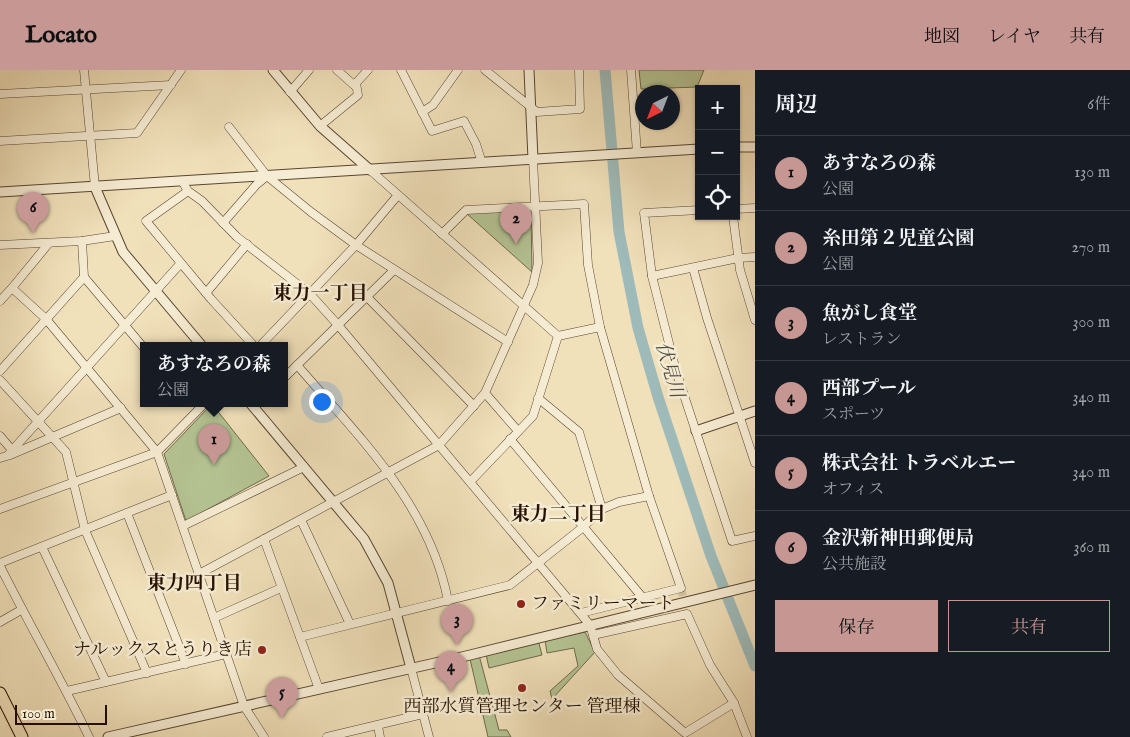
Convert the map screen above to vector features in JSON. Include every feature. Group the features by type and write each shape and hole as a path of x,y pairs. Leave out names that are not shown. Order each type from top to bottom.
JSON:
{"main road":[{"path":"0,693 19,734"}],"street":[{"path":"84,70 95,187 123,252 199,342"},
{"path":"0,141 137,133 181,70"},
{"path":"273,70 320,126 558,336"},
{"path":"290,92 309,70"},
{"path":"320,126 358,95 355,86 337,70"},
{"path":"355,86 368,70"},
{"path":"401,70 432,131 464,121 476,144 482,163"},
{"path":"422,112 433,105 458,70"},
{"path":"485,70 537,112 580,109 579,70"},
{"path":"199,574 439,445 485,393 533,285 538,263 529,70"},
{"path":"631,70 634,153"},
{"path":"0,94 170,85"},
{"path":"229,127 267,176 356,245 508,342"},
{"path":"740,147 755,147"},
{"path":"0,192 695,149"},
{"path":"223,223 256,185 267,176"},
{"path":"182,181 188,191 202,201 223,223 310,294 590,625 597,648 618,675 685,733 734,703"},
{"path":"188,191 146,221 206,293 250,342"},
{"path":"264,342 356,245 398,195"},
{"path":"442,234 466,210 536,208 584,204 588,265 600,327 649,496 680,588 580,613"},
{"path":"740,208 755,208"},
{"path":"695,210 644,213 652,276 676,371 732,541 755,536"},
{"path":"734,220 740,270 755,320"},
{"path":"0,245 82,241 116,236"},
{"path":"82,241 84,277 140,343"},
{"path":"0,302 49,243"},
{"path":"206,293 247,244"},
{"path":"652,276 738,258 755,257"},
{"path":"6,455 88,368 181,263"},
{"path":"693,268 707,318 755,464"},
{"path":"288,374 394,270"},
{"path":"0,371 84,277"},
{"path":"12,288 46,319 157,452 244,706 264,737"},
{"path":"367,297 474,406"},
{"path":"558,336 600,327"},
{"path":"470,482 533,416 558,336"},
{"path":"297,365 406,496 434,549 443,572 448,601"},
{"path":"0,380 66,452 84,530 148,673"},
{"path":"485,393 518,431"},
{"path":"538,398 580,432 602,509"},
{"path":"194,407 197,411"},
{"path":"0,510 157,452 201,407"},
{"path":"256,407 364,539 388,583 428,737"},
{"path":"6,455 121,408"},
{"path":"696,431 755,411"},
{"path":"0,436 6,455"},
{"path":"510,439 642,598"},
{"path":"183,526 304,467"},
{"path":"90,737 67,691 21,610 0,564 172,495"},
{"path":"300,637 510,586 539,564 602,509 619,502 649,496"},
{"path":"127,513 186,664"},
{"path":"301,520 350,624"},
{"path":"264,539 319,688"},
{"path":"42,547 106,682"},
{"path":"108,737 411,668 755,586"},
{"path":"214,618 281,588"},
{"path":"0,622 21,610"},
{"path":"593,635 687,614 710,665 734,703 746,737"},
{"path":"67,691 226,654"},
{"path":"327,737 423,714"},
{"path":"378,726 380,737"}],"green space":[{"path":"639,70 704,70 698,85 695,85 695,87 641,85"},
{"path":"527,211 531,215 532,272 466,213"},
{"path":"209,407 214,407 269,476 186,521 164,454"},
{"path":"585,632 595,652 552,699 550,691 578,666 574,648 547,653 545,640"},
{"path":"538,640 542,655 489,668 486,654"},
{"path":"479,655 499,730 507,730 511,737 488,737 470,659"}],"waterway":[{"name":"伏見川","path":"605,70 619,232 638,328 658,397 711,556 755,666"}],"tunnel":[{"path":"681,588 687,614"}],"place":[{"name":"金沢新神田郵便局","path":"33,233"},
{"name":"糸田第２児童公園","path":"516,244"},
{"name":"あすなろの森","path":"214,465"},
{"name":"ファミリーマート","path":"521,604"},
{"name":"魚がし食堂","path":"457,645"},
{"name":"ナルックスとうりき店","path":"262,650"},
{"name":"西部水質管理センター 管理棟","path":"522,688"},
{"name":"西部プール","path":"451,692"},
{"name":"株式会社 トラベルエー","path":"282,718"}],"district":[{"name":"東力一丁目","path":"320,294"},
{"name":"東力二丁目","path":"558,515"},
{"name":"東力四丁目","path":"194,584"}]}
